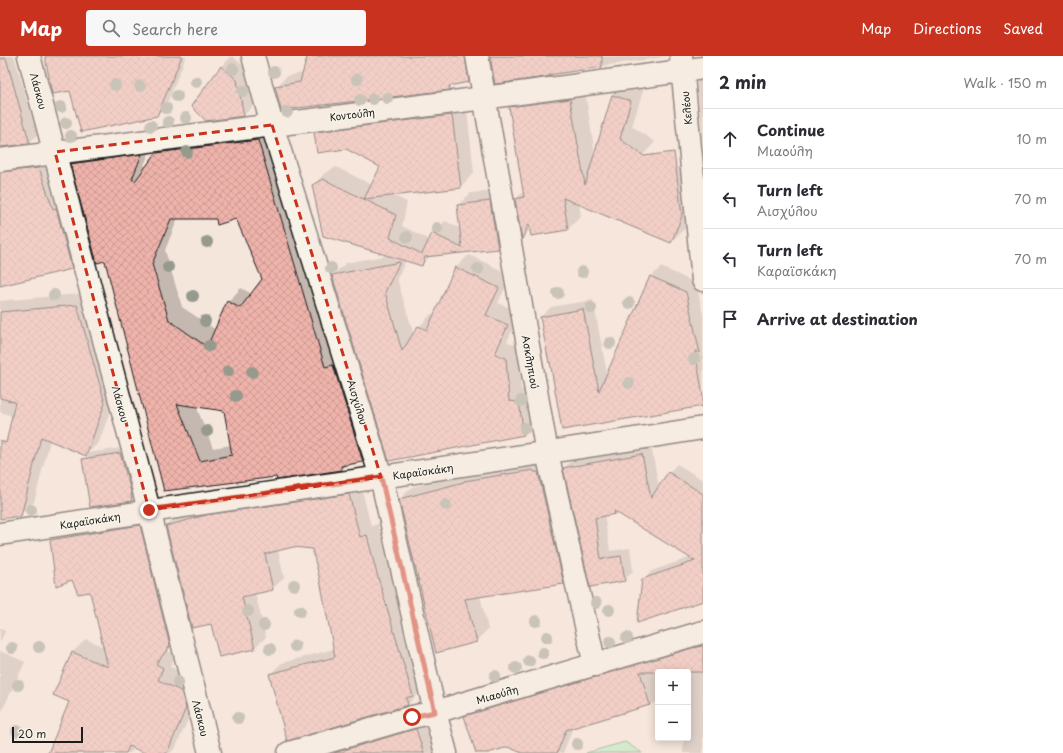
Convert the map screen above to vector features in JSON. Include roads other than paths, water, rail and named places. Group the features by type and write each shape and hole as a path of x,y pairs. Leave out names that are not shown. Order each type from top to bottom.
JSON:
{"street":[{"name":"Λάσκου","path":"29,56 149,510 210,753"},
{"name":"Αισχύλου","path":"253,56 272,124 381,477 435,712 446,753"},
{"name":"Ασκληπιού","path":"477,56 547,453 595,665"},
{"name":"Κοντούλη","path":"0,160 484,98 689,65"},
{"name":"Κελέου","path":"689,65 703,280"},
{"name":"Καραϊσκάκη","path":"0,534 149,510 547,453 703,428"},
{"name":"Μιαούλη","path":"289,753 412,717 435,712 703,632"}]}
